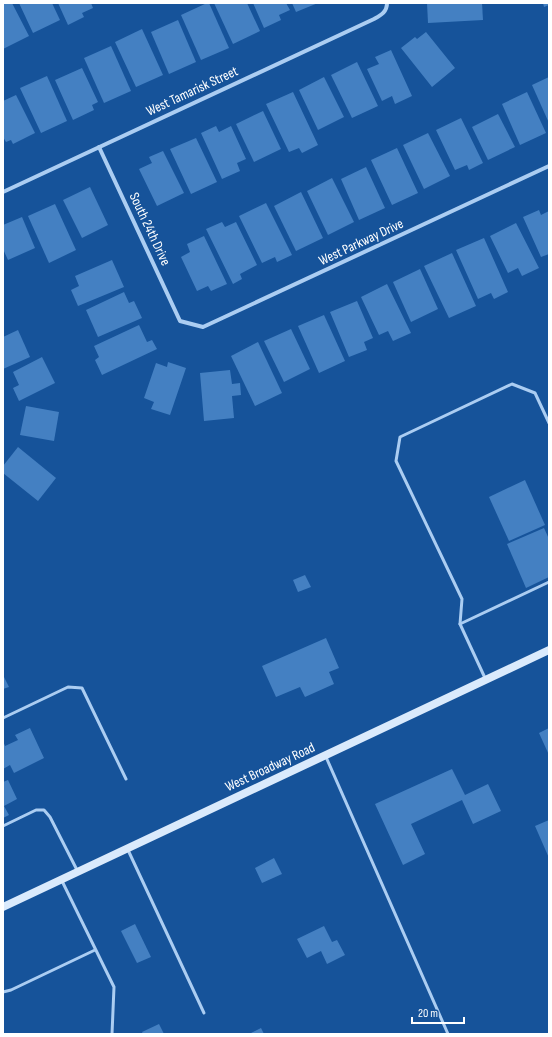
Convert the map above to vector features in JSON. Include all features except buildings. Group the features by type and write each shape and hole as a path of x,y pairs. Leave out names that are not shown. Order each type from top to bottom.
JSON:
{"main road":[{"name":"West Broadway Road","path":"3,907 549,650"}],"street":[{"name":"West Tamarisk Street","path":"3,192 374,19 382,14 387,5"},
{"name":"South 24th Drive","path":"99,147 180,321"},
{"name":"West Parkway Drive","path":"180,321 203,327 549,166"}],"lane":[{"path":"486,680 460,624 462,599 396,461 400,437 512,384 535,393 549,423"},
{"path":"460,624 549,582"},
{"path":"3,718 68,687 82,688 126,779"},
{"path":"326,755 448,1034"},
{"path":"3,826 36,810 44,810 50,817 78,872"},
{"path":"128,848 204,1013"},
{"path":"61,880 114,987 112,1034"},
{"path":"3,992 95,950"}]}
